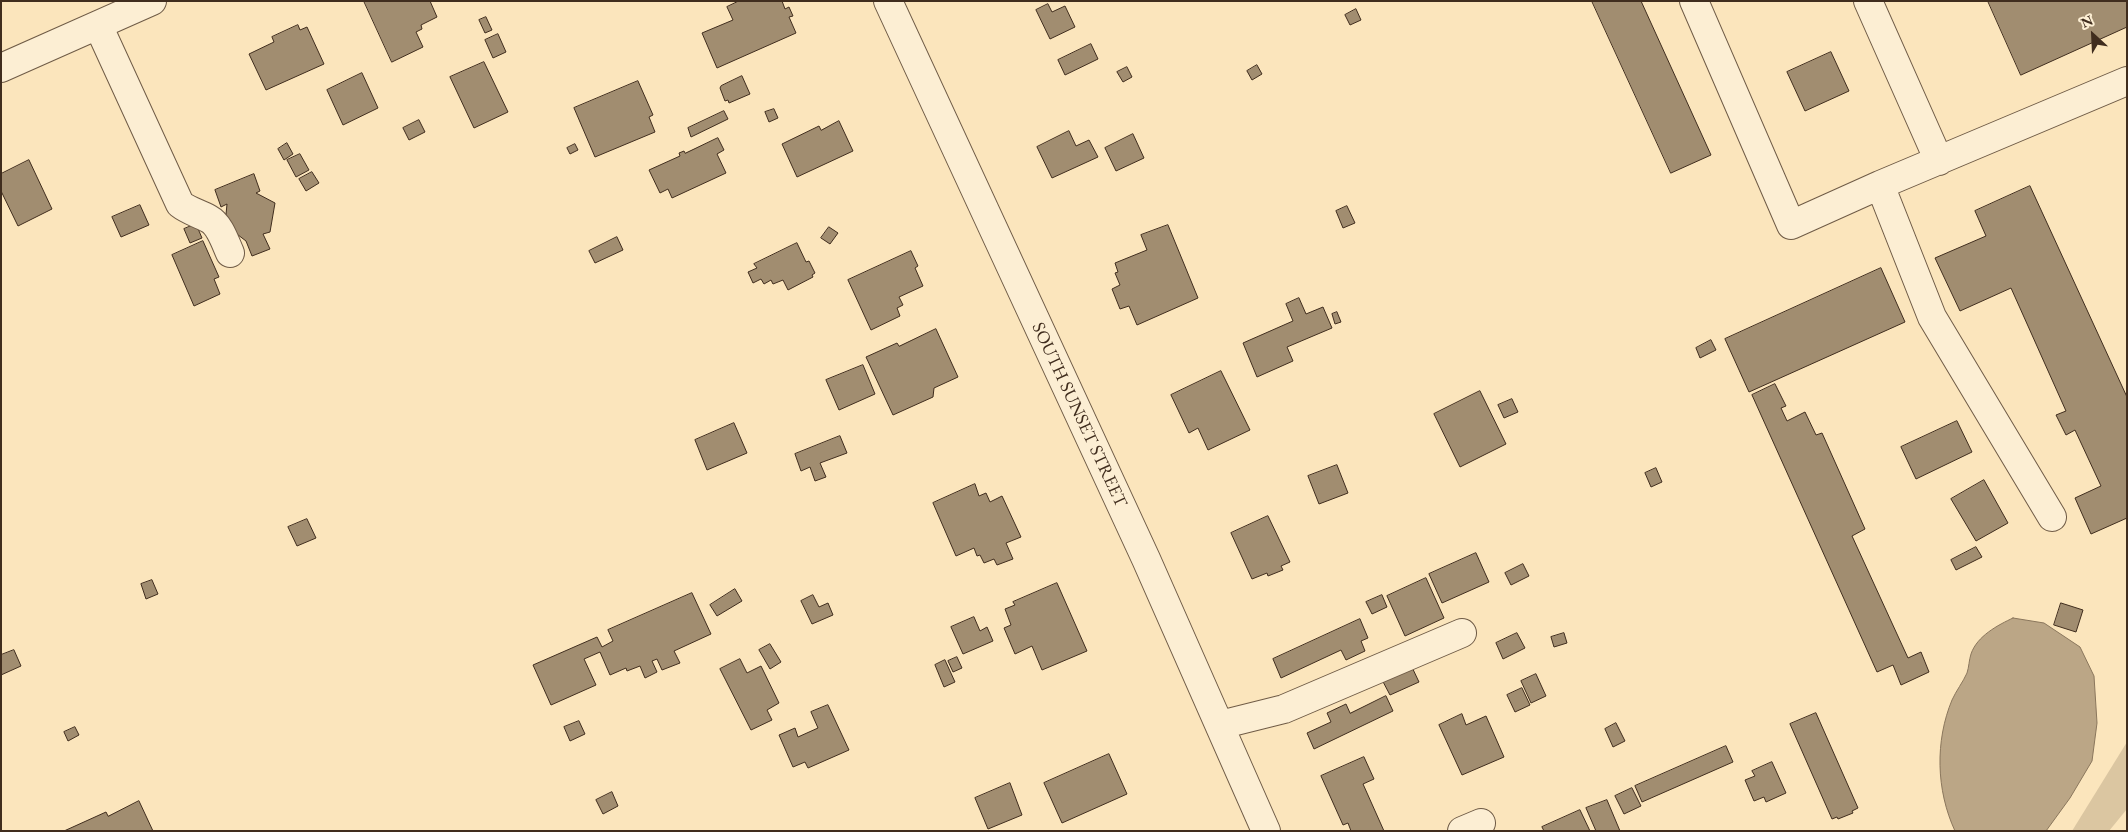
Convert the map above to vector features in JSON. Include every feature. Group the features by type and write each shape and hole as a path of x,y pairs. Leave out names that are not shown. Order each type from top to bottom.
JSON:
{"street":[{"path":"1,68 152,1"},
{"name":"SOUTH SUNSET STREET","path":"888,1 1142,550 1266,831"},
{"path":"1694,1 1791,226 1880,185 2127,81"},
{"path":"1868,1 1939,160"},
{"path":"98,25 180,204 190,212 210,219 218,227 230,253"},
{"path":"1880,185 1932,317 2052,516"},
{"path":"1220,725 1284,709 1462,634"}],"shaded area":[{"path":"2013,618 2044,623 2080,647 2094,676 2097,723 2092,761 2070,798 2046,831 1955,831 1944,799 1941,782 1940,749 1946,716 1952,700 1967,673 1970,656 1978,642 1989,632"},
{"path":"2127,742 2127,809 2109,831 2072,831"}],"building":[{"path":"364,1 430,1 437,17 421,25 422,29 416,32 423,47 392,62"},
{"path":"739,1 782,1 785,9 789,7 793,16 789,17 796,33 717,68 702,33 733,20 727,7"},
{"path":"1592,1 1641,1 1711,155 1671,173"},
{"path":"1988,1 2127,1 2127,27 2021,75"},
{"path":"1048,4 1052,12 1065,6 1075,27 1050,39 1036,10"},
{"path":"1356,9 1361,20 1350,25 1345,15"},
{"path":"486,17 492,30 485,33 479,20"},
{"path":"298,25 300,30 307,27 324,64 266,90 249,54 274,42 272,37"},
{"path":"498,34 506,52 493,58 485,40"},
{"path":"1091,44 1098,59 1065,75 1058,60"},
{"path":"1831,52 1849,91 1805,111 1787,72"},
{"path":"484,62 508,112 474,128 450,77"},
{"path":"1257,65 1262,74 1252,80 1247,71"},
{"path":"1127,67 1132,77 1123,82 1117,72"},
{"path":"362,73 378,108 343,125 327,90"},
{"path":"742,76 750,94 729,103 728,100 725,101 721,86"},
{"path":"638,81 653,115 649,117 655,132 595,157 574,108"},
{"path":"774,109 778,118 769,122 765,112"},
{"path":"724,111 728,119 691,137 688,128"},
{"path":"419,120 425,132 409,140 403,128"},
{"path":"839,121 853,151 797,177 782,144 819,126 821,130"},
{"path":"1069,131 1076,146 1089,140 1098,157 1052,178 1037,147"},
{"path":"1133,134 1144,158 1116,171 1105,148"},
{"path":"718,138 724,150 717,154 726,173 672,198 668,189 660,193 649,170 680,156 679,153 684,151 685,153"},
{"path":"287,143 293,154 284,160 278,149"},
{"path":"575,144 578,150 570,154 567,148"},
{"path":"300,154 309,170 296,177 287,160"},
{"path":"29,160 52,209 18,226 1,191 1,174"},
{"path":"312,172 319,183 306,191 299,179"},
{"path":"254,174 260,191 256,193 275,203 270,232 263,234 270,249 252,256 246,241 225,225 227,204 221,207 215,190"},
{"path":"2030,186 2127,397 2127,518 2091,534 2075,498 2101,486 2075,430 2066,435 2056,415 2066,411 2011,288 1960,311 1935,258 1986,236 1975,211"},
{"path":"140,205 149,225 121,237 112,217"},
{"path":"1347,206 1355,223 1343,228 1336,211"},
{"path":"196,224 202,238 190,243 184,229"},
{"path":"1168,225 1198,298 1137,325 1129,306 1120,309 1112,289 1120,285 1115,273 1118,272 1115,263 1147,250 1141,235"},
{"path":"829,227 838,233 830,244 821,238"},
{"path":"617,237 623,250 595,263 589,251"},
{"path":"203,241 219,277 214,279 220,294 194,306 172,255"},
{"path":"797,243 806,262 809,261 815,273 812,275 813,277 788,290 783,280 773,284 771,280 764,284 761,279 753,283 748,272 757,268 754,264"},
{"path":"911,251 918,266 915,268 923,286 899,297 903,305 897,308 900,316 871,330 848,280"},
{"path":"1881,268 1905,322 1749,392 1725,339"},
{"path":"1299,298 1306,314 1323,307 1332,328 1287,347 1293,361 1257,377 1243,343 1293,321 1286,304"},
{"path":"1337,312 1341,322 1335,324 1332,314"},
{"path":"936,329 958,377 934,388 933,397 893,415 866,357 897,343 899,346"},
{"path":"1711,340 1716,350 1700,358 1696,348"},
{"path":"863,365 875,394 839,410 826,380"},
{"path":"1221,371 1250,430 1208,450 1198,428 1189,433 1171,395"},
{"path":"1775,384 1786,406 1781,408 1787,421 1805,412 1816,435 1822,433 1865,529 1852,536 1908,658 1921,652 1929,672 1901,685 1893,665 1877,672 1752,395"},
{"path":"1480,391 1506,444 1460,467 1434,414"},
{"path":"1512,399 1518,412 1504,418 1498,405"},
{"path":"1957,421 1972,452 1916,479 1901,447"},
{"path":"734,423 747,453 707,470 695,440"},
{"path":"840,436 847,453 820,463 826,477 815,481 810,467 801,471 795,454"},
{"path":"1337,465 1348,493 1319,504 1308,476"},
{"path":"1656,468 1662,482 1651,487 1645,473"},
{"path":"1984,480 2008,523 1976,541 1951,499"},
{"path":"975,484 979,496 986,493 990,502 1002,496 1021,537 1006,543 1013,559 997,565 994,559 984,563 980,555 977,556 974,548 956,556 933,503"},
{"path":"1268,516 1290,562 1281,566 1283,570 1268,576 1267,573 1252,579 1231,533"},
{"path":"307,519 316,538 297,546 288,527"},
{"path":"1976,547 1982,557 1956,570 1951,560"},
{"path":"1476,553 1489,582 1442,603 1429,574"},
{"path":"1523,564 1529,576 1511,585 1505,573"},
{"path":"1426,578 1444,618 1405,636 1387,596"},
{"path":"152,580 158,594 146,599 141,584"},
{"path":"1057,583 1087,651 1042,670 1032,646 1015,654 1004,628 1011,625 1005,609 1015,605 1013,602"},
{"path":"735,589 742,601 717,616 710,605"},
{"path":"692,593 711,634 674,651 680,663 662,670 657,659 652,661 657,672 645,678 640,666 627,671 626,668 610,675 600,652 584,659 596,685 551,705 533,665 597,637 602,647 613,641 608,630"},
{"path":"813,595 819,607 828,603 833,615 812,624 801,601"},
{"path":"1382,595 1387,607 1372,614 1366,602"},
{"path":"2061,603 2083,610 2076,632 2054,625"},
{"path":"974,617 980,631 987,627 993,641 963,654 951,627"},
{"path":"1360,619 1368,638 1361,641 1365,651 1346,660 1341,650 1281,678 1273,659"},
{"path":"1517,633 1525,648 1503,659 1496,643"},
{"path":"1564,633 1567,643 1554,647 1551,637"},
{"path":"770,644 781,662 770,669 759,650"},
{"path":"14,650 21,666 1,675 1,655"},
{"path":"957,657 962,668 953,672 948,661"},
{"path":"740,659 747,673 761,666 779,703 767,710 772,720 751,730 720,669"},
{"path":"945,660 955,682 944,687 935,665"},
{"path":"1410,663 1419,682 1390,695 1380,676"},
{"path":"1536,674 1546,696 1531,703 1521,681"},
{"path":"1522,688 1530,705 1515,712 1507,695"},
{"path":"1386,696 1393,711 1314,749 1307,733 1331,722 1327,713 1346,704 1350,713"},
{"path":"828,705 849,750 808,768 805,762 793,767 779,735 795,728 798,737 818,728 811,712"},
{"path":"1816,713 1858,808 1852,811 1853,813 1838,819 1837,817 1832,819 1790,724"},
{"path":"1462,714 1466,725 1486,716 1504,757 1462,775 1439,725"},
{"path":"579,721 585,734 570,741 564,727"},
{"path":"1616,723 1625,741 1613,747 1605,729"},
{"path":"75,727 79,735 68,741 64,732"},
{"path":"1726,746 1733,762 1642,802 1635,786"},
{"path":"1109,754 1127,794 1062,823 1044,783"},
{"path":"1364,757 1374,779 1363,784 1384,831 1351,831 1348,823 1343,825 1321,776"},
{"path":"1772,762 1786,793 1766,802 1764,797 1754,801 1745,780 1755,776 1752,771"},
{"path":"1010,783 1022,815 988,829 975,798"},
{"path":"1632,788 1641,806 1624,814 1615,796"},
{"path":"612,792 618,806 603,814 596,800"},
{"path":"1607,800 1620,831 1596,831 1586,808"},
{"path":"139,801 153,831 64,831 106,812 108,816"},
{"path":"1580,810 1590,831 1544,831 1542,827"}]}
